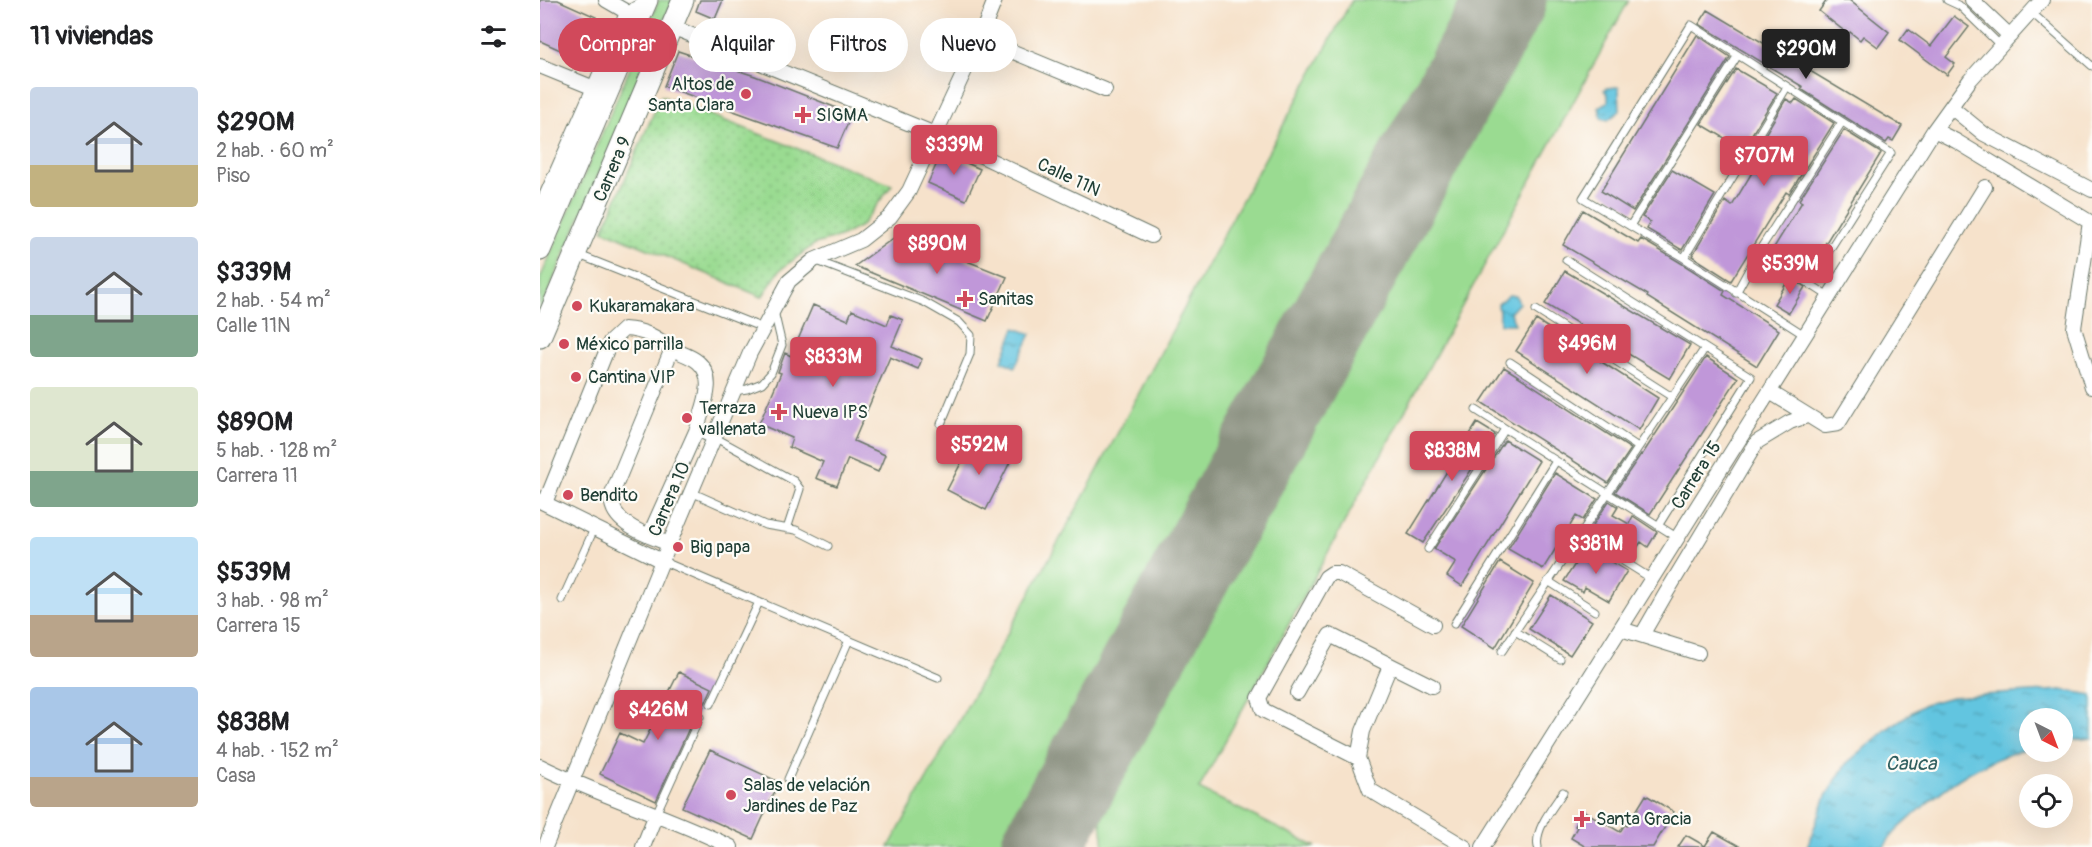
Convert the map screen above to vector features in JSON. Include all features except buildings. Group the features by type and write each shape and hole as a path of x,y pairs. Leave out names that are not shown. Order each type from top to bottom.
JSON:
{"main road":[{"name":"Carrera 9","path":"540,250 646,0"},
{"name":"Carrera 9","path":"676,18 683,0"},
{"name":"Carrera 9","path":"540,337 653,72"}],"street":[{"path":"606,0 621,7 625,11 625,18"},
{"path":"632,18 646,0"},
{"name":"Carrera 10","path":"988,18 995,0"},
{"path":"1972,0 2005,41"},
{"name":"Carrera 15","path":"1483,847 1938,126 1970,80 2042,0"},
{"name":"Calle 11N","path":"677,29 935,134 1151,236"},
{"path":"1017,53 1105,90"},
{"path":"540,66 594,88"},
{"path":"540,215 602,72"},
{"name":"Carrera 10","path":"545,847 669,544 750,353 763,328 789,281 814,260 861,240 890,217 909,191 964,72"},
{"path":"1951,107 1984,134 2092,190"},
{"path":"1938,126 1956,141 2090,222 2073,328 2092,387"},
{"path":"1770,392 1825,426 1834,426 1841,421 1985,187"},
{"path":"649,536 697,429 709,384 704,368 696,360 672,349 640,329 624,329 610,342 542,502 662,561"},
{"path":"669,544 628,525 616,514 610,503 672,349"},
{"path":"1642,636 1757,442 1790,422 1807,416"},
{"path":"697,429 714,437"},
{"path":"1358,758 1263,710 1260,704 1259,698 1326,577 1332,573 1339,573 1433,625"},
{"path":"1621,629 1698,653"},
{"path":"1297,693 1330,635 1432,686"},
{"path":"1390,666 1363,730 1358,758 1370,790 1465,847"},
{"path":"540,766 571,782 656,814 731,847"},
{"path":"643,847 656,814"}],"lane":[{"path":"1947,0 1960,6 2005,41"},
{"path":"2031,12 2092,66"},
{"path":"1806,336 1684,258 1583,198 1691,25 1890,153 1809,282"},
{"path":"1630,226 1738,55"},
{"path":"1684,258 1787,87"},
{"path":"1736,292 1759,251 1842,122"},
{"path":"1759,251 1831,297"},
{"path":"576,254 763,328"},
{"path":"814,260 924,302 959,322 971,335 970,354 941,424"},
{"path":"1566,260 1751,377 1658,526"},
{"path":"734,391 762,383 771,373 782,345 774,309"},
{"path":"1536,310 1672,397"},
{"path":"1502,651 1705,348"},
{"path":"1510,362 1638,447"},
{"path":"1476,410 1678,538"},
{"path":"1428,549 1505,429"},
{"path":"714,437 794,481 800,489 787,529"},
{"path":"1454,624 1556,461"},
{"path":"691,492 765,525 796,530 828,546"},
{"path":"562,600 594,529"},
{"path":"1580,534 1652,579"},
{"path":"662,561 938,678"},
{"path":"1548,581 1595,611"},
{"path":"711,704 759,602"},
{"path":"1515,631 1560,659"},
{"path":"788,779 849,640"},
{"path":"656,814 700,717"},
{"path":"1538,847 1540,829 1563,792"}],"green space":[{"path":"659,0 673,0 665,18 651,18"},
{"path":"1352,0 1463,0 1004,847 889,847 1091,483"},
{"path":"1539,0 1629,0 1199,789 1316,847 1104,847 1099,805"},
{"path":"628,72 642,72 540,311 540,279"},
{"path":"661,96 892,185 861,226 840,237 815,244 780,270 762,297 603,230"}],"water":[{"path":"1619,88 1620,111 1608,120 1601,118 1599,107 1608,102 1608,95 1604,90"},
{"path":"1509,295 1516,296 1519,303 1510,313 1515,324 1500,324 1498,304"},
{"path":"1015,328 1031,334 1015,367 1002,361"},
{"name":"Cauca","path":"2062,690 2092,695 2092,738 2073,740 2073,708 2019,708 2019,751 1982,766 1955,781 1903,825 1884,847 1807,847 1826,796 1846,764 1888,728 1923,705 1951,697"}],"runway":[{"path":"1041,847 1506,0"}],"place":[{"name":"Altos de Santa Clara","path":"746,94"},
{"name":"SIGMA","path":"803,115"},
{"name":"Sanitas","path":"965,299"},
{"name":"Kukaramakara","path":"577,306"},
{"name":"México parrilla","path":"564,344"},
{"name":"Cantina VIP","path":"576,377"},
{"name":"Nueva IPS","path":"779,412"},
{"name":"Terraza vallenata","path":"687,418"},
{"name":"Bendito","path":"568,495"},
{"name":"Big papa","path":"678,547"},
{"name":"Salas de velación Jardines de Paz","path":"731,795"},
{"name":"Santa Gracia","path":"1582,819"}]}
